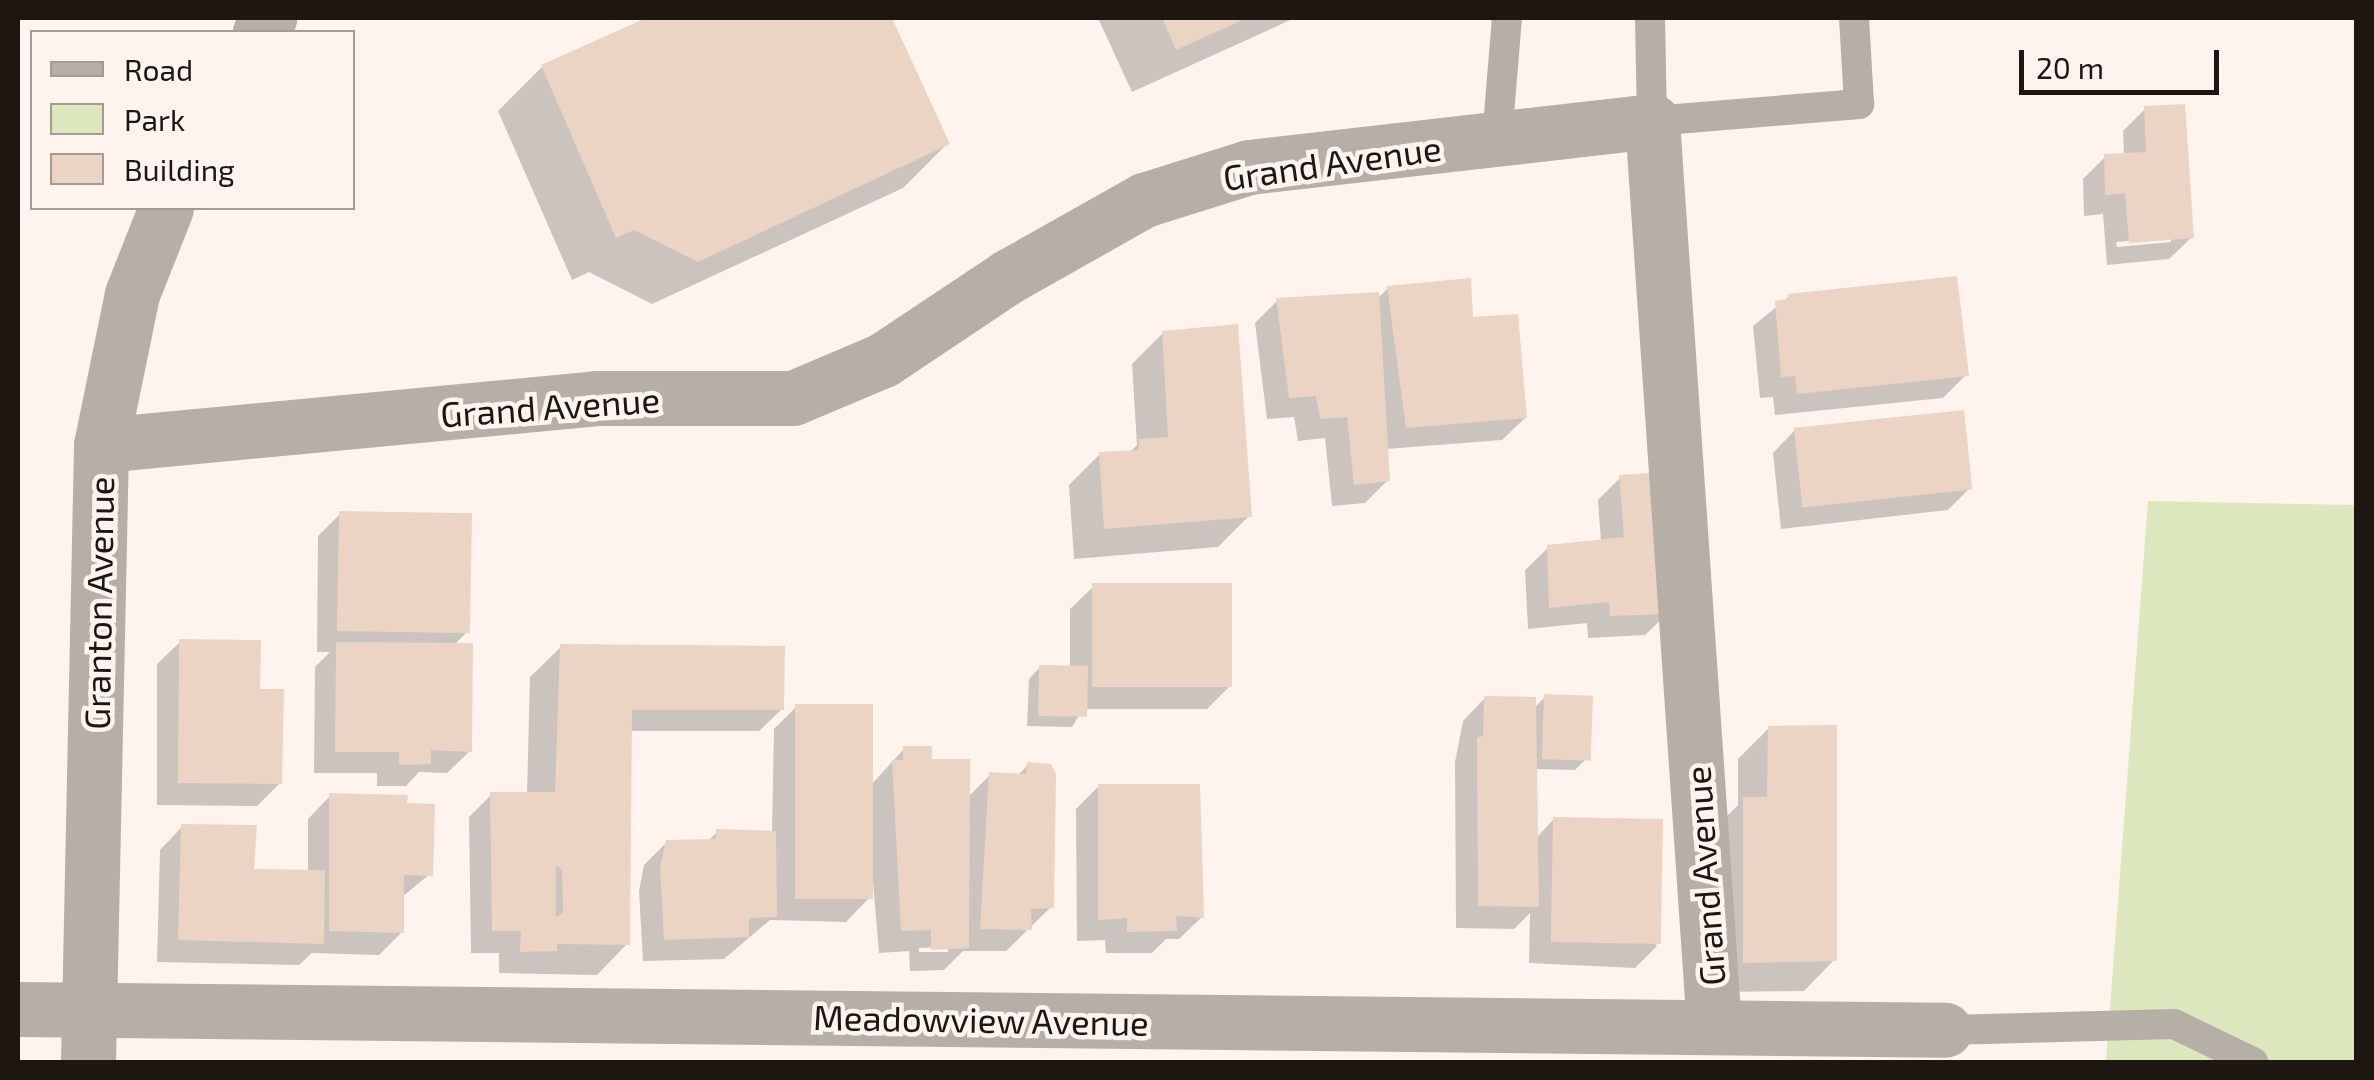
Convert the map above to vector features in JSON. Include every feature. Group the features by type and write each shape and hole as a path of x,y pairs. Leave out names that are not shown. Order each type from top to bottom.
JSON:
{"street":[{"name":"Grand Avenue","path":"101,446 597,398 794,398 884,360 1009,276 1144,200 1250,167 1652,120 1714,1027"},
{"name":"Granton Avenue","path":"88,1062 101,446 132,294 165,210"},
{"name":"Meadowview Avenue","path":"18,1010 1945,1030"}],"lane":[{"path":"1498,139 1507,18"},
{"path":"1650,18 1652,120 1859,104 1854,18"},
{"path":"1945,1030 2174,1024 2254,1062"}],"green space":[{"path":"2148,501 2356,505 2356,1062 2106,1062"}],"building":[{"path":"646,18 892,18 950,144 698,262 634,230 616,238 541,65"},
{"path":"1162,18 1247,18 1176,50"},
{"path":"2185,104 2194,238 2129,243 2125,193 2105,195 2104,154 2146,152 2144,106"},
{"path":"1957,276 1969,376 1797,394 1795,376 1781,377 1775,301 1789,299 1788,294"},
{"path":"1471,278 1473,317 1518,314 1527,418 1406,428 1387,286"},
{"path":"1379,292 1390,481 1354,485 1347,417 1320,419 1316,396 1289,398 1276,298"},
{"path":"1238,324 1252,517 1104,529 1099,452 1139,450 1139,439 1168,437 1162,331"},
{"path":"1964,410 1972,490 1802,507 1794,428"},
{"path":"1663,472 1670,614 1610,616 1609,602 1549,608 1547,545 1624,537 1619,475"},
{"path":"339,511 472,513 470,633 337,631"},
{"path":"1092,583 1232,583 1232,687 1092,687"},
{"path":"179,639 261,640 260,689 284,689 282,784 178,783"},
{"path":"336,642 473,643 472,752 431,750 431,764 399,765 399,752 335,752"},
{"path":"560,644 785,646 784,710 632,710 630,945 557,944 557,951 520,952 521,931 492,931 490,792 555,792","holes":["556,865 562,870 563,913 556,917"]},
{"path":"1039,665 1088,666 1087,717 1038,716"},
{"path":"1544,694 1593,696 1591,761 1542,759"},
{"path":"1484,696 1536,697 1539,907 1478,906 1477,737 1483,736"},
{"path":"795,704 873,704 873,899 795,899"},
{"path":"1837,725 1837,961 1743,963 1743,797 1767,797 1768,726"},
{"path":"903,746 932,746 932,759 970,759 969,948 931,950 931,930 901,931 892,760 903,760"},
{"path":"1027,762 1051,764 1056,774 1054,908 1031,909 1032,930 980,929 989,772 1026,774"},
{"path":"1098,784 1200,784 1204,918 1176,916 1177,931 1127,932 1127,918 1098,920"},
{"path":"329,793 408,795 407,803 435,804 433,876 404,875 404,933 329,931"},
{"path":"1553,817 1663,819 1661,944 1551,942"},
{"path":"181,824 257,825 254,869 325,870 324,944 178,940"},
{"path":"716,829 776,831 777,917 749,918 749,937 664,940 660,867 666,840 716,839"}]}
